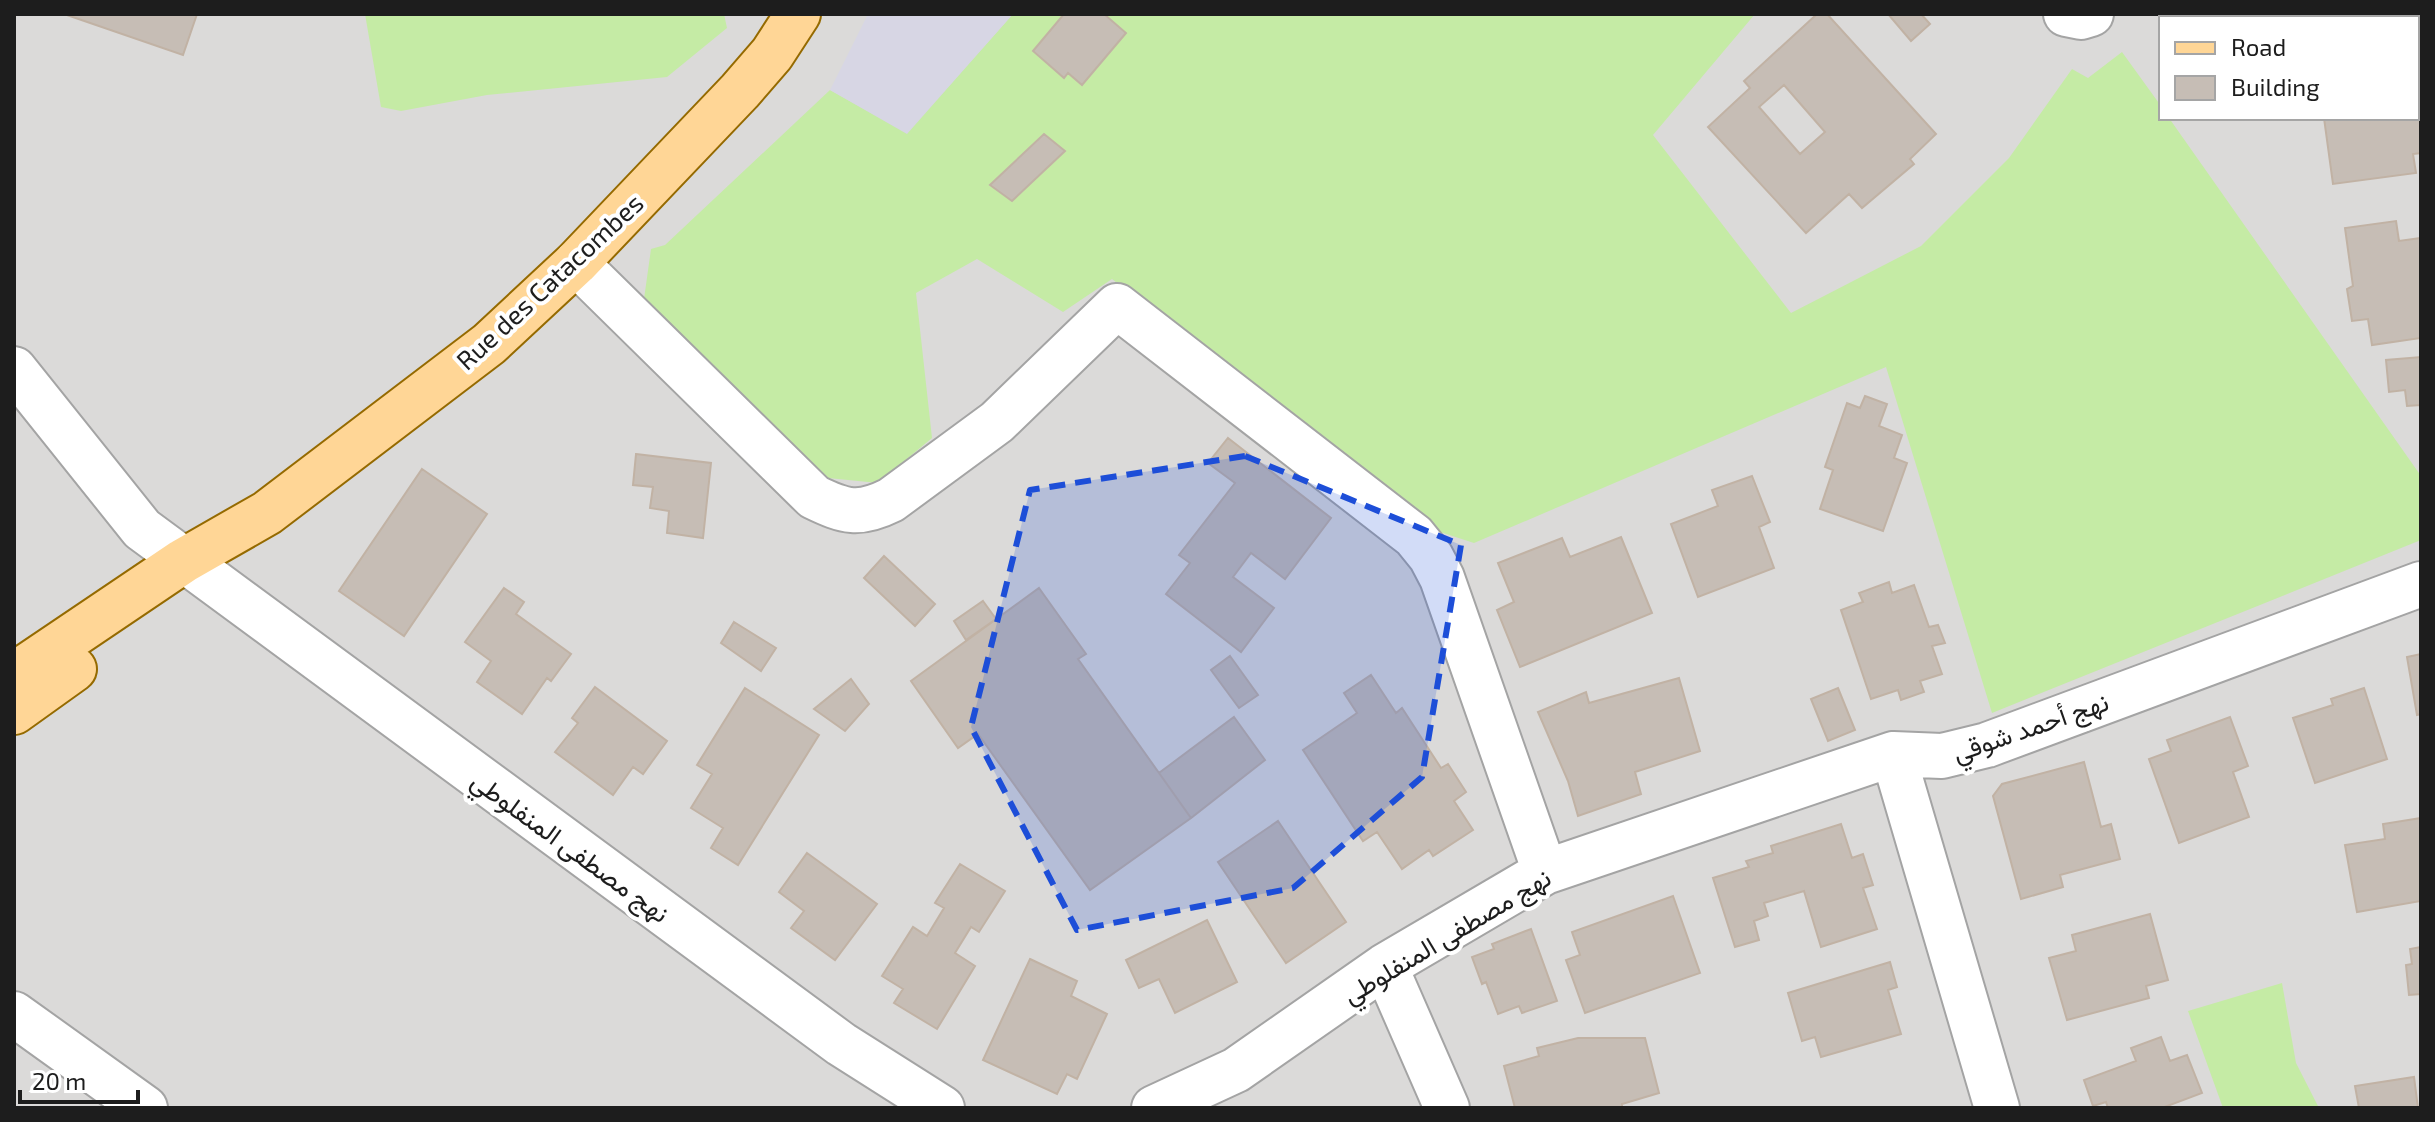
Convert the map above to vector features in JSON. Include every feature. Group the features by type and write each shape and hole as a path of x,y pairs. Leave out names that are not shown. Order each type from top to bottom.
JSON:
{"main road":[{"name":"Rue des Catacombes","path":"14,712 194,569 489,344 576,263 740,91 772,54 798,14"},
{"name":"Rue des Catacombes","path":"14,675 194,569"}],"street":[{"path":"2066,14 2081,17 2091,14"},
{"path":"576,263 814,497 839,509 856,512 873,509 891,500 997,422 1117,306 1414,536 1431,557 1442,578 1545,872"},
{"name":"نهج مصطفى المنفلوطي","path":"14,369 142,529 841,1044 942,1108"},
{"name":"نهج أحمد شوقي","path":"1893,754 1942,756 1987,745 2421,584"},
{"path":"1893,754 1997,1108"},
{"name":"نهج مصطفى المنفلوطي","path":"1154,1108 1236,1070 1385,966 1545,872 1893,754"},
{"path":"1385,966 1447,1108"},
{"path":"14,1014 145,1108"}],"highlighted area":[{"path":"1245,456 1461,545 1422,777 1293,888 1077,930 971,727 1030,490"}],"shaded area":[{"path":"14,14 2421,14 2421,1108 14,1108"},
{"path":"868,14 1013,14 907,134 830,90"}],"green space":[{"path":"365,14 724,14 727,28 667,77 487,95 401,111 381,107"},
{"path":"1013,14 1755,14 1653,135 1791,313 1921,246 2009,158 2072,69 2088,78 2122,52 2159,103 2159,120 2170,120 2421,476 2421,540 1992,713 1886,367 1474,543 1437,531 1112,279 1063,312 977,259 916,293 932,438 878,483 828,478 644,299 651,249 665,245 830,90 907,133"},
{"path":"2282,983 2296,1063 2319,1108 2223,1108 2188,1011"}],"building":[{"path":"64,14 197,14 183,55"},
{"path":"1064,14 1104,14 1126,33 1082,85 1068,73 1064,78 1033,51"},
{"path":"1817,14 1827,14 1936,134 1910,159 1914,164 1862,208 1849,194 1806,233 1708,127 1750,88 1744,81","holes":["1784,85 1825,132 1800,154 1759,107"]},
{"path":"1888,14 1921,14 1930,24 1911,41"},
{"path":"2419,92 2421,153 2413,154 2416,173 2333,184 2324,120 2419,120"},
{"path":"1044,134 1065,151 1012,201 990,185"},
{"path":"2396,221 2399,241 2421,238 2421,338 2372,345 2368,319 2352,321 2347,289 2353,286 2345,228"},
{"path":"2421,357 2421,405 2407,406 2405,390 2389,392 2386,360"},
{"path":"1865,396 1887,404 1879,426 1902,435 1894,458 1907,463 1883,531 1820,509 1833,470 1825,467 1847,403 1860,408"},
{"path":"1228,438 1331,518 1285,579 1251,553 1233,577 1274,608 1241,652 1166,594 1190,563 1179,555 1235,483 1208,463"},
{"path":"636,454 711,463 703,538 667,533 669,511 650,508 653,487 633,485"},
{"path":"422,469 487,514 404,636 339,591"},
{"path":"1752,476 1770,522 1759,527 1774,568 1698,597 1671,524 1718,506 1712,490"},
{"path":"1621,537 1652,613 1520,667 1497,610 1514,602 1498,563 1562,538 1570,557"},
{"path":"884,556 935,604 915,626 864,578"},
{"path":"1889,582 1892,593 1914,585 1929,627 1938,625 1945,643 1932,646 1942,674 1920,681 1924,692 1901,700 1898,690 1871,699 1841,610 1863,602 1859,593"},
{"path":"504,588 524,602 516,614 571,654 551,681 547,678 522,714 477,682 491,661 465,642"},
{"path":"1039,588 1086,654 1078,659 1191,818 1090,890 978,734 958,748 911,681"},
{"path":"983,601 996,619 966,640 954,621"},
{"path":"734,622 776,648 761,671 721,643"},
{"path":"2421,654 2421,714 2417,715 2407,657"},
{"path":"1230,656 1258,695 1239,708 1211,670"},
{"path":"1371,675 1396,713 1402,708 1441,768 1448,764 1466,792 1454,801 1473,830 1433,856 1429,850 1402,869 1377,832 1363,841 1303,750 1357,713 1344,693"},
{"path":"1679,678 1700,751 1635,772 1641,794 1578,816 1568,781 1538,712 1586,692 1589,703"},
{"path":"851,679 869,704 845,731 814,709"},
{"path":"595,687 667,741 643,774 633,767 613,795 555,752 578,723 572,718"},
{"path":"745,688 819,735 738,865 711,848 723,828 691,808 712,774 697,765"},
{"path":"1838,688 1855,730 1828,741 1811,699"},
{"path":"2364,688 2387,759 2315,783 2293,718 2333,705 2331,699"},
{"path":"1234,717 1265,760 1191,818 1159,773"},
{"path":"2230,717 2248,766 2233,772 2249,817 2179,843 2149,759 2171,751 2167,740"},
{"path":"2084,762 2101,827 2111,824 2120,859 2060,875 2063,887 2021,899 1993,796 2002,784"},
{"path":"2421,818 2421,901 2357,912 2345,845 2385,839 2383,824"},
{"path":"1278,821 1346,922 1286,963 1218,862"},
{"path":"1841,824 1852,858 1863,854 1873,885 1863,888 1877,929 1821,947 1804,891 1764,903 1768,916 1754,921 1759,940 1735,947 1713,878 1749,867 1746,861 1773,853 1771,846"},
{"path":"807,853 877,904 835,960 791,928 804,911 779,892"},
{"path":"960,864 1005,891 979,932 971,927 955,953 975,966 937,1029 894,1003 903,989 882,976 913,927 927,936 944,908 935,903"},
{"path":"1673,896 1700,973 1585,1013 1566,960 1580,955 1572,932"},
{"path":"2150,914 2168,980 2146,986 2149,998 2067,1020 2049,958 2076,951 2072,935"},
{"path":"1207,920 1237,982 1175,1013 1159,979 1139,988 1126,960"},
{"path":"1531,929 1557,1001 1522,1013 1519,1006 1498,1014 1472,957 1494,949 1492,944"},
{"path":"2421,947 2421,994 2409,995 2406,965 2412,964 2410,949"},
{"path":"1030,959 1077,981 1071,996 1107,1014 1077,1079 1067,1074 1057,1094 983,1060"},
{"path":"1890,962 1897,987 1888,990 1901,1034 1821,1057 1815,1037 1802,1041 1788,993"},
{"path":"2161,1037 2170,1061 2187,1055 2202,1093 2162,1108 2108,1108 2106,1102 2093,1106 2084,1080 2136,1061 2131,1048"},
{"path":"1578,1038 1645,1038 1659,1093 1622,1104 1622,1108 1515,1108 1504,1066 1539,1056 1537,1048"},
{"path":"2414,1077 2418,1108 2359,1108 2355,1086"}]}
